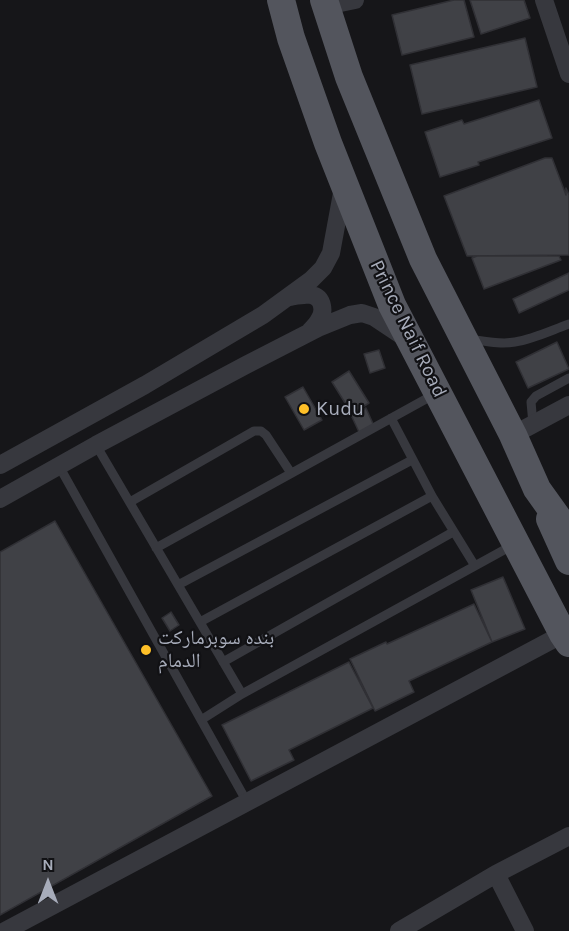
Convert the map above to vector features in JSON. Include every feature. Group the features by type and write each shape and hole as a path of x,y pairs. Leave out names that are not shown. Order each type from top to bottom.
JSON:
{"main road":[{"name":"Prince Naif Road","path":"281,0 295,49 344,183 392,304 566,639"},
{"path":"325,3 349,77 423,259 463,339 523,429 537,489 569,561"},
{"path":"537,489 569,534"}],"street":[{"path":"325,3 354,0"},
{"path":"544,0 569,74"},
{"path":"0,465 145,385 263,315 311,280 323,268 332,253 344,183"},
{"path":"288,297 305,294 314,296 320,301 323,309 320,319 309,333"},
{"path":"0,499 246,364 350,315 362,313 381,321 412,343"},
{"path":"523,429 569,405"},
{"path":"5,931 247,802 566,639"},
{"path":"399,931 496,874 569,836"},
{"path":"496,874 525,931"}],"lane":[{"path":"463,339 514,342 526,340 569,324"},
{"path":"523,429 531,402 536,396 569,378"},
{"path":"156,548 438,392"},
{"path":"391,418 432,496 475,567"},
{"path":"129,502 254,431 261,431 266,435 291,473"},
{"path":"96,445 242,694"},
{"path":"178,585 412,460"},
{"path":"58,466 247,802"},
{"path":"200,622 432,496"},
{"path":"223,662 453,532"},
{"path":"201,720 242,694 516,543"}],"building":[{"path":"454,0 464,0 474,37 402,55 392,15"},
{"path":"470,0 524,0 530,18 481,34"},
{"path":"525,38 537,87 422,114 410,65"},
{"path":"539,100 552,138 440,177 425,132 462,120 464,124"},
{"path":"545,158 552,158 566,195 566,188 569,195 569,255 467,256 444,196"},
{"path":"477,256 559,256 561,260 484,289 472,258"},
{"path":"569,273 569,290 519,313 513,299"},
{"path":"557,342 569,369 528,388 516,362"},
{"path":"379,350 385,368 370,373 364,354"},
{"path":"349,371 369,403 352,414 332,382"},
{"name":"Kudu","path":"303,387 322,420 304,430 285,397"},
{"path":"366,408 374,426 359,432 351,415"},
{"path":"55,521 212,796 0,915 0,552"},
{"path":"503,577 525,629 492,642 471,590"},
{"path":"474,604 492,642 409,681 414,692 375,711 350,659"},
{"path":"171,612 179,625 170,631 162,618"},
{"path":"349,662 373,708 289,750 294,760 251,781 222,725"}],"place":[{"name":"Kudu","path":"304,409"},
{"name":"بنده سوبرماركت الدمام","path":"146,650"}]}
